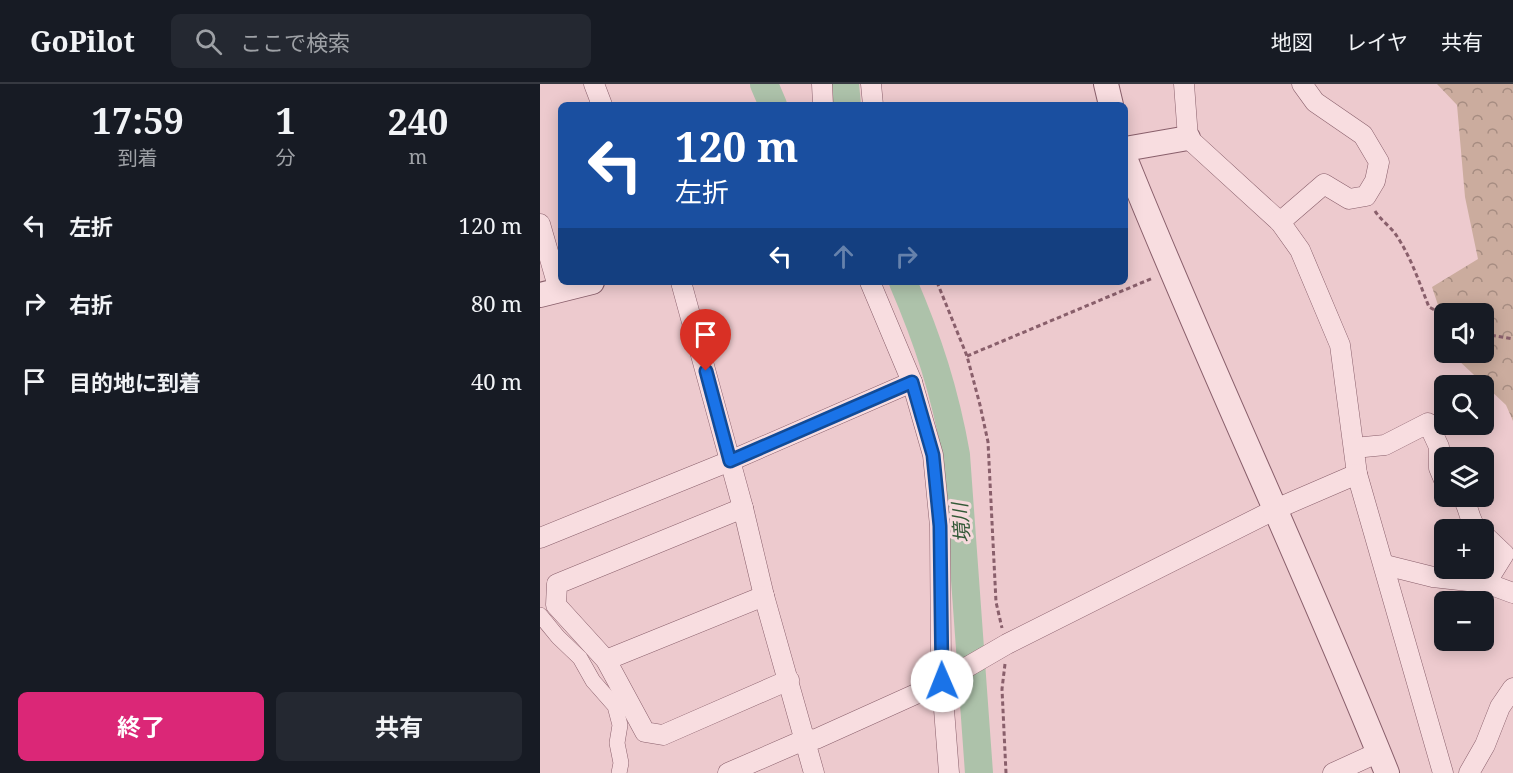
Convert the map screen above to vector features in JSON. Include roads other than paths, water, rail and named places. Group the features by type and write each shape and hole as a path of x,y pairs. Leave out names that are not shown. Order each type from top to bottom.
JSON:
{"street":[{"path":"594,84 601,102"},
{"path":"822,84 823,102"},
{"path":"871,84 873,102"},
{"path":"1106,84 1110,102"},
{"path":"1184,84 1188,138 1280,222 1300,250 1340,345 1357,474 1443,773"},
{"path":"1280,222 1324,184 1349,199 1366,196 1375,182 1379,162 1363,135 1316,102 1302,84"},
{"path":"1128,148 1188,138"},
{"path":"1128,166 1170,271 1276,509 1383,763 1333,773"},
{"path":"540,224 550,293 581,285"},
{"path":"682,285 743,508 764,596 814,773"},
{"path":"871,285 912,382 933,455 940,526 948,677 949,773"},
{"path":"540,538 730,461 912,382"},
{"path":"1354,448 1385,445 1428,423 1439,447"},
{"path":"728,773 804,740 816,739 948,677 1276,509 1357,474"},
{"path":"743,508 557,584 556,605 606,660 645,732 663,735 789,680"},
{"path":"1494,544 1504,554 1494,570"},
{"path":"1385,565 1433,577 1486,583 1513,593"},
{"path":"1486,583 1488,579"},
{"path":"606,660 764,596"},
{"path":"540,615 558,637 571,647 593,681 615,706 620,724 617,743 620,754 619,773"},
{"path":"1469,773 1485,745 1500,707 1513,688"}],"waterway":[{"path":"764,84 772,102"},
{"name":"境川","path":"845,84 847,102"},
{"name":"境川","path":"904,285 935,367 956,455 979,773"}]}
